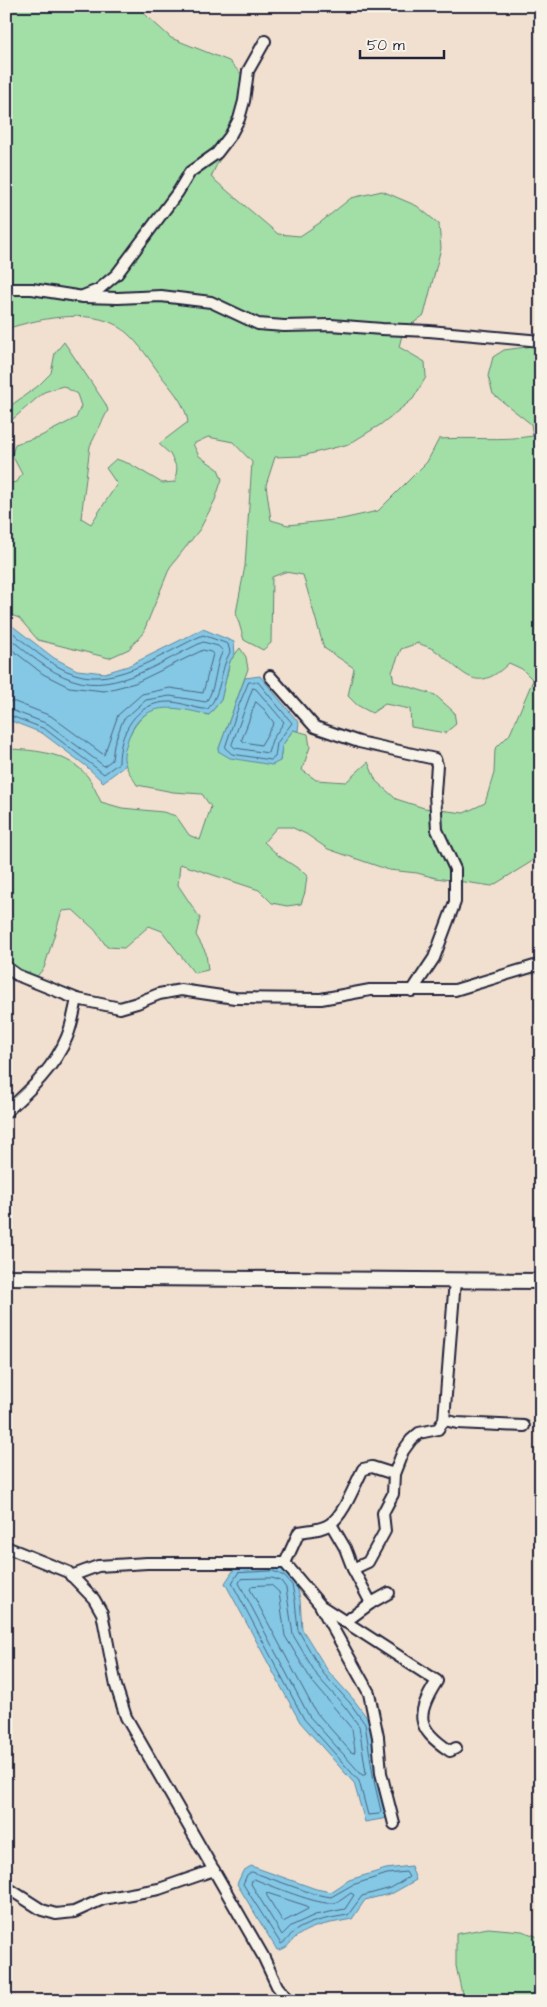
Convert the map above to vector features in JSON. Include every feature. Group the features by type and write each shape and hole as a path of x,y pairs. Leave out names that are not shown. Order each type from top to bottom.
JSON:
{"main road":[{"path":"6,1277 541,1281"}],"street":[{"path":"83,297 98,290 117,274 178,192 190,172 217,153 230,136 239,119 244,101 248,71 265,42"},
{"path":"6,289 32,289 83,297 161,296 211,302 258,324 284,326 331,325 541,341"},
{"path":"270,676 315,727 359,742 435,759 437,765 435,793 437,830 455,868 455,902 434,958 412,991"},
{"path":"6,967 17,975 77,999 120,1008 159,994 180,990 235,998 320,999 370,990 455,990 541,964"},
{"path":"6,1112 29,1091 52,1064 67,1037 77,999"},
{"path":"353,1569 368,1562 385,1532 384,1513 393,1494 394,1474 403,1451 419,1433 438,1428 444,1420 455,1280"},
{"path":"444,1420 457,1423 524,1426"},
{"path":"285,1563 299,1532 322,1528 331,1524 338,1516 363,1469 372,1466 394,1474"},
{"path":"331,1524 371,1603"},
{"path":"6,1547 68,1572 94,1599 102,1613 116,1686 126,1717 263,1956 277,1986 289,2001"},
{"path":"71,1576 98,1566 118,1564 285,1563"},
{"path":"285,1563 321,1606 369,1693 378,1737 381,1774 394,1824"},
{"path":"346,1622 371,1603 389,1593"},
{"path":"321,1606 437,1680 423,1704 424,1724 438,1744 450,1751 456,1748"},
{"path":"6,1886 42,1910 56,1914 74,1912 103,1898 159,1889 214,1870"}],"green space":[{"path":"6,6 136,6 171,38 229,61 244,77 248,101 240,129 217,164 211,177 278,234 300,236 351,198 382,191 417,206 439,224 441,248 424,315 403,331 399,347 425,362 426,377 413,399 380,425 349,444 302,456 275,457 266,485 271,520 288,525 342,519 378,511 427,462 439,439 533,436 531,424 493,394 488,376 493,357 504,350 541,345 541,847 531,862 492,886 389,870 328,849 306,834 291,827 277,827 264,842 279,856 307,876 301,904 287,906 272,903 259,890 180,864 178,885 200,918 196,935 206,953 208,970 194,973 162,931 149,926 124,948 107,947 95,930 73,910 62,911 44,968 28,987 6,972 6,750 30,750 62,758 72,763 88,777 101,802 122,808 163,812 176,816 189,835 200,840 211,807 202,794 173,792 137,785 125,764 123,754 131,732 141,718 152,710 173,707 209,715 221,700 230,661 240,648 246,657 248,669 218,751 280,761 282,746 293,730 308,734 310,747 302,770 316,780 346,782 368,762 376,781 396,799 424,808 464,813 485,803 494,773 495,749 510,734 533,680 522,669 509,663 497,673 487,678 471,677 434,650 418,643 401,649 392,672 394,682 435,695 454,712 456,724 445,733 411,727 410,709 385,704 372,713 357,705 348,696 354,668 324,648 303,575 285,572 272,577 271,643 263,650 244,640 236,613 245,566 252,462 233,442 208,437 193,444 199,456 218,469 222,479 215,500 200,529 170,567 143,633 129,649 109,658 38,640 19,618 6,613 6,484 17,482 22,474 12,455 15,444 41,436 76,418 81,406 77,394 63,386 44,392 6,425 6,409 38,386 51,373 55,353 64,342 108,410 90,446 81,518 91,524 117,484 106,468 116,459 130,464 162,483 175,482 177,468 170,454 159,444 188,422 184,408 173,390 137,343 116,325 102,319 69,316 35,321 6,329"},
{"path":"488,1928 522,1931 541,1938 541,2001 466,2001 463,1998 456,1966 456,1934"}],"water":[{"path":"6,621 54,658 77,670 105,673 128,666 203,629 234,642 235,654 230,661 221,700 209,715 172,708 151,711 134,726 125,749 126,765 103,782 86,766 42,733 6,719"},
{"path":"260,676 299,723 298,731 293,730 282,746 280,761 272,765 230,758 218,751 245,678"},
{"path":"274,1566 287,1572 296,1582 300,1599 302,1629 328,1671 354,1700 370,1722 379,1780 388,1818 365,1822 354,1783 300,1722 225,1583 235,1568"},
{"path":"251,1866 316,1889 331,1892 349,1880 386,1869 411,1866 416,1880 393,1893 365,1900 352,1919 311,1928 296,1937 287,1947 277,1950 237,1884 243,1871"}]}
